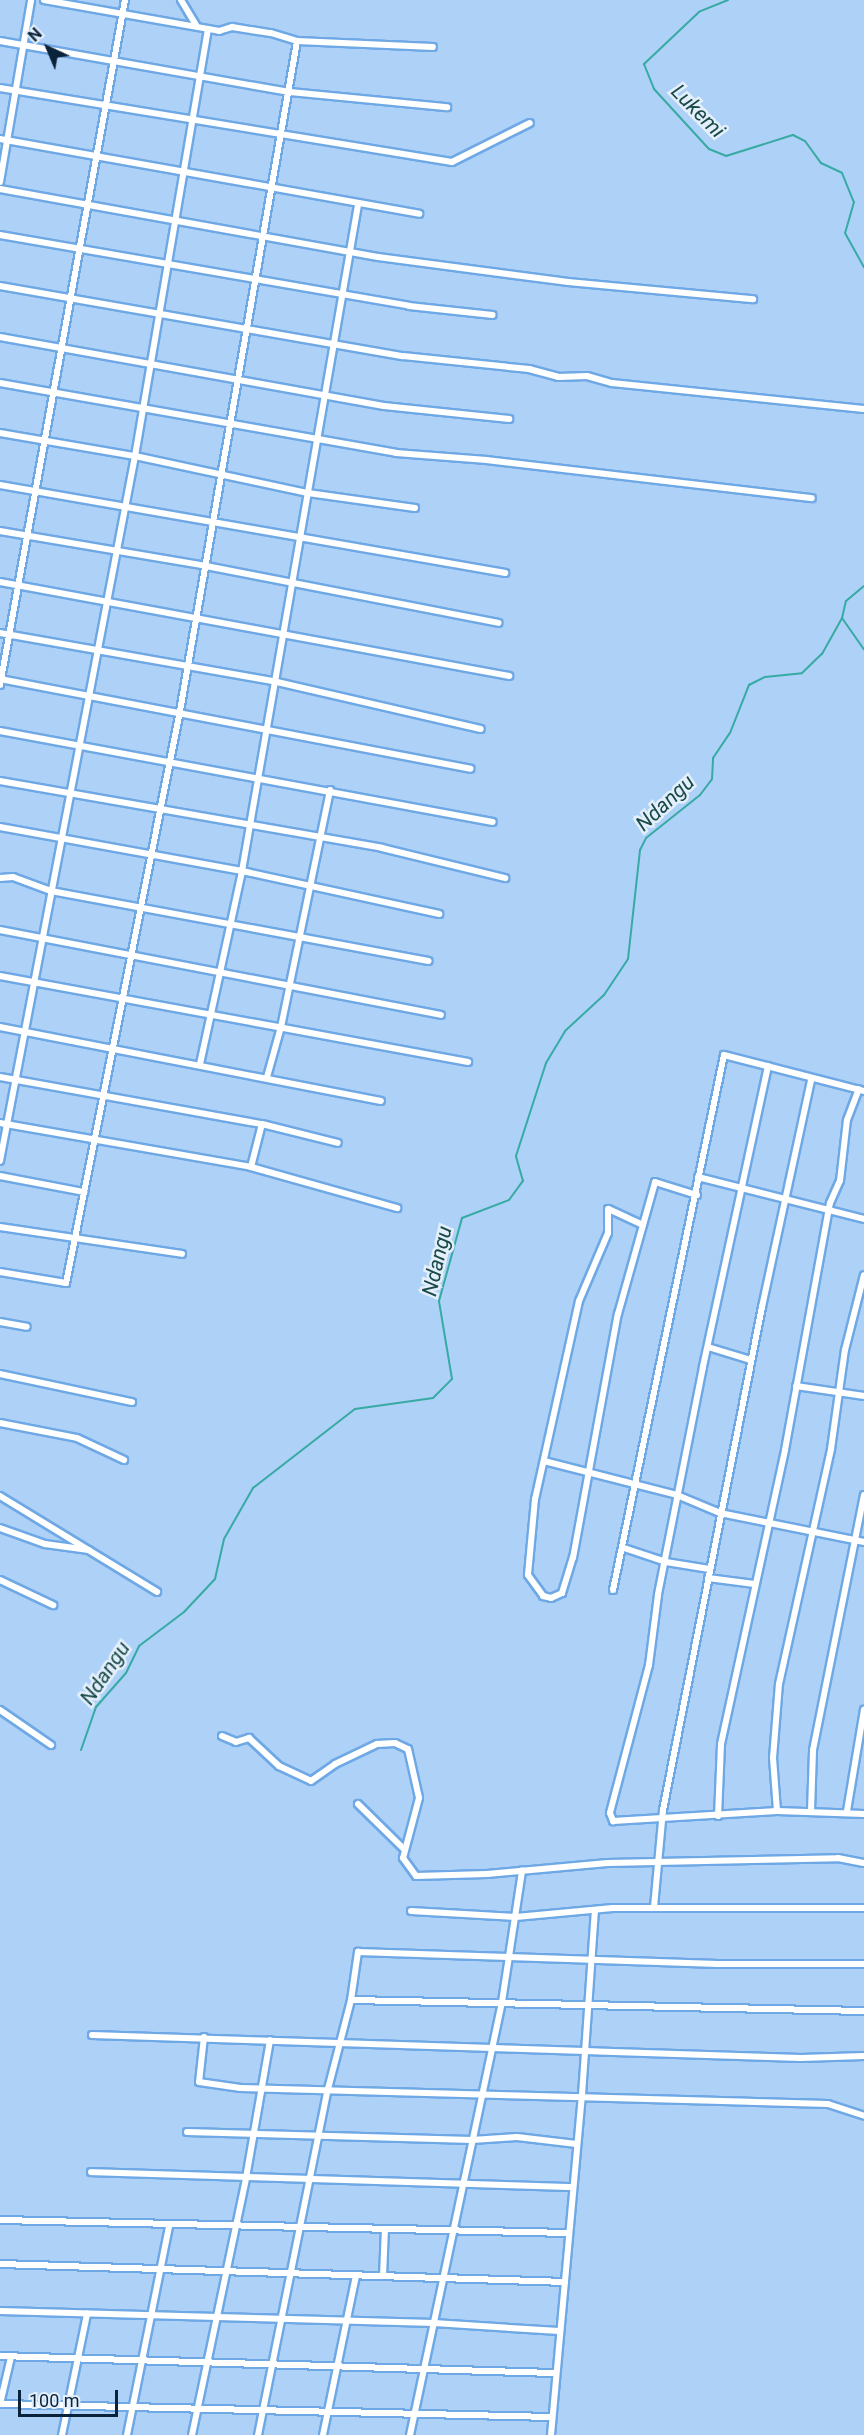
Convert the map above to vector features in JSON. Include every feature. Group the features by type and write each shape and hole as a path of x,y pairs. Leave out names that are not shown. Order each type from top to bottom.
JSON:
{"street":[{"path":"0,182 4,140 16,90 31,0"},
{"path":"44,0 78,3 208,29 232,27 297,41 433,47"},
{"path":"125,0 103,106 37,492 0,681 180,711 470,769"},
{"path":"181,0 196,26"},
{"path":"0,1161 135,456 194,122 208,29"},
{"path":"0,41 113,63 290,92 447,107"},
{"path":"0,1272 66,1283 180,711 249,329 297,41"},
{"path":"0,88 194,122 452,162 530,123"},
{"path":"4,140 185,170 358,205 419,214"},
{"path":"0,189 348,251 568,282 753,299"},
{"path":"200,1064 242,871 257,779 277,682 348,251 358,205"},
{"path":"0,235 342,295 494,315"},
{"path":"0,286 403,356 529,369 558,377 587,376 612,383 864,409"},
{"path":"0,337 324,395 431,412 509,419"},
{"path":"0,383 396,453 487,460 812,498"},
{"path":"0,433 135,456 308,494 415,508"},
{"path":"0,485 505,573"},
{"path":"0,531 206,566 499,623"},
{"path":"0,582 107,599 285,636 509,676"},
{"path":"0,633 277,682 481,729"},
{"path":"0,730 493,822"},
{"path":"0,781 415,854 505,878"},
{"path":"267,1077 281,1028 330,790"},
{"path":"0,827 242,871 439,914"},
{"path":"0,878 13,877 51,891 141,905 429,961"},
{"path":"0,930 290,983 441,1015"},
{"path":"0,975 468,1062"},
{"path":"0,1027 113,1047 381,1101"},
{"path":"613,1590 624,1548 668,1314 698,1195 698,1178 724,1055 811,1080 861,1090 847,1120 840,1181 832,1197 796,1386 722,1744 718,1816"},
{"path":"768,1066 678,1495 649,1665 610,1813 613,1821 662,1820 777,1811 847,1811 864,1814"},
{"path":"0,1077 262,1124 338,1143"},
{"path":"654,1907 662,1820 709,1569 811,1080"},
{"path":"0,1123 251,1167 397,1209"},
{"path":"251,1167 262,1124"},
{"path":"0,1176 84,1192"},
{"path":"698,1178 741,1187 830,1214 864,1219"},
{"path":"643,1225 608,1209 608,1233 579,1301 535,1499 528,1575 543,1596 559,1597 565,1588 618,1314 643,1225 655,1182 698,1195"},
{"path":"0,1227 75,1240 182,1254"},
{"path":"777,1811 773,1758 779,1684 831,1449 845,1350 864,1275"},
{"path":"0,1322 27,1327"},
{"path":"708,1347 751,1360"},
{"path":"0,1374 132,1402"},
{"path":"796,1386 838,1394 864,1396"},
{"path":"0,1423 77,1438 124,1460"},
{"path":"544,1461 678,1495 720,1513 864,1542"},
{"path":"811,1811 813,1750 864,1495"},
{"path":"0,1496 158,1592"},
{"path":"0,1528 45,1544 90,1550"},
{"path":"624,1548 666,1562 709,1569"},
{"path":"708,1578 755,1584"},
{"path":"0,1580 53,1605"},
{"path":"847,1811 864,1709"},
{"path":"0,1710 51,1745"},
{"path":"222,1736 236,1742 249,1737 279,1766 311,1781 335,1764 377,1744 395,1743 408,1749 419,1798 404,1850 405,1865 416,1876 522,1871 608,1863 658,1864 828,1858 864,1863"},
{"path":"358,1804 404,1850"},
{"path":"410,2435 502,2002 522,1871"},
{"path":"411,1911 516,1917 654,1907 864,1908"},
{"path":"551,2435 554,2373 582,2096 595,1910"},
{"path":"258,2435 293,2274 328,2088 351,2000 358,1952 591,1961 864,1964"},
{"path":"351,2000 864,2011"},
{"path":"92,2035 586,2048 734,2056 864,2056"},
{"path":"204,2037 199,2082 261,2089 328,2088 481,2095 828,2104 862,2113"},
{"path":"192,2435 246,2178 270,2040"},
{"path":"187,2132 472,2140 517,2137 577,2144"},
{"path":"91,2172 573,2187"},
{"path":"0,2220 169,2226 569,2233"},
{"path":"128,2435 149,2317 169,2226"},
{"path":"383,2276 386,2229"},
{"path":"0,2264 159,2271 356,2274 565,2282"},
{"path":"323,2435 356,2274"},
{"path":"0,2311 216,2320 434,2323 559,2331"},
{"path":"62,2435 75,2361 87,2314"},
{"path":"0,2356 75,2361 554,2373"},
{"path":"11,2358 0,2404 198,2411 552,2417"}],"waterway":[{"name":"Lukemi","path":"728,0 699,12 644,64 654,89 709,149 726,156 793,135 805,141 821,163 842,173 854,202 845,233 864,267"},
{"name":"Ndangu","path":"81,1750 96,1707 126,1673 139,1646 184,1612 215,1579 224,1539 253,1488 355,1409 433,1398 452,1379 439,1301 462,1218 509,1200 523,1181 516,1156 546,1063 565,1031 604,995 628,959 640,850 646,838 700,795 712,779 713,758 730,733 749,685 765,677 802,673 822,654 842,618 846,601 864,586"},
{"name":"Lukemi","path":"842,618 864,649"}]}
